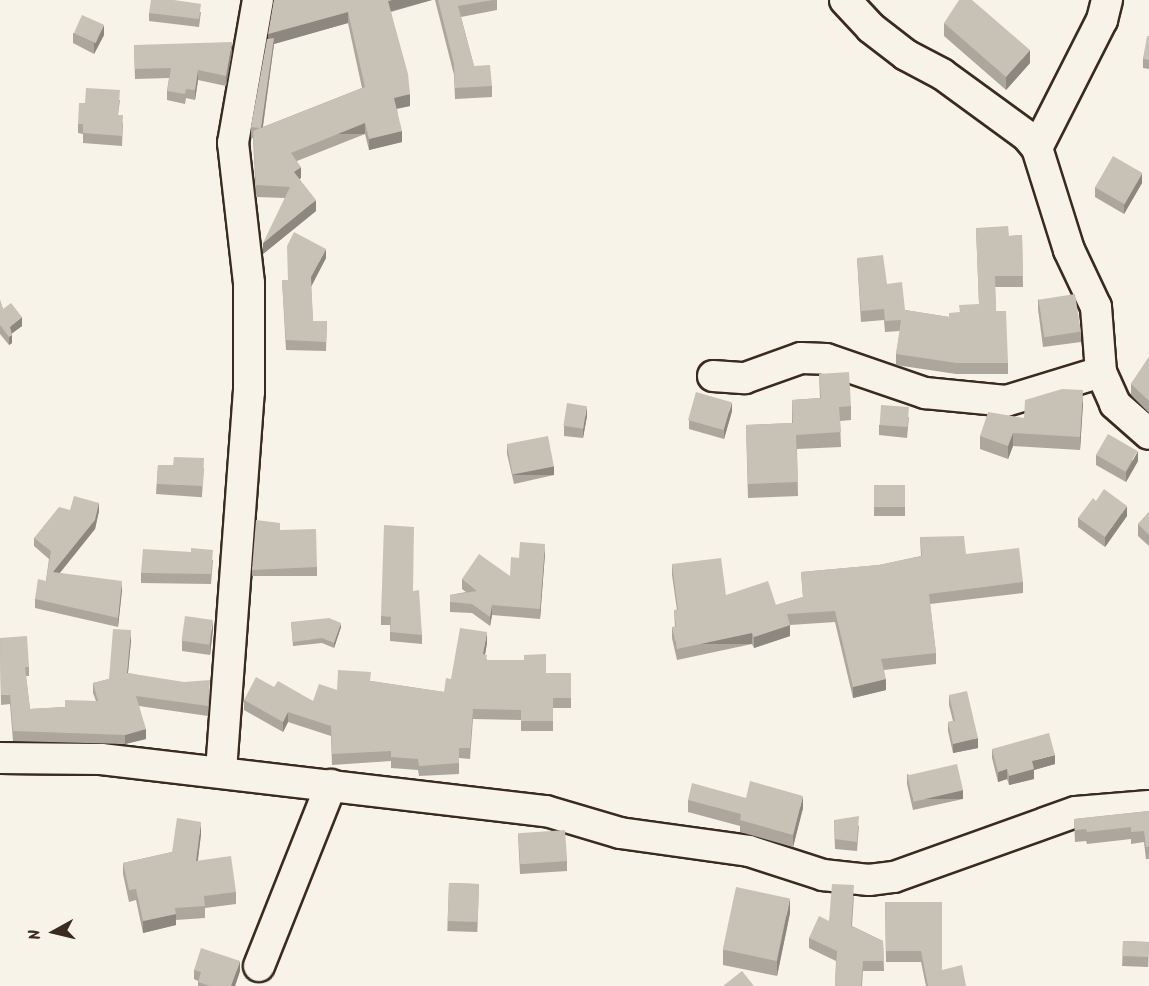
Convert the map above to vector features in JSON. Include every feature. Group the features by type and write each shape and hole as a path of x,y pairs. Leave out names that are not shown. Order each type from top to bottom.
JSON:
{"street":[{"path":"221,771 249,392 249,283 233,143 258,0"},
{"path":"845,0 871,28 906,55 942,74 1027,136 1037,148 1069,250 1096,307 1101,372 1115,404 1149,434"},
{"path":"1037,148 1102,20 1107,0"},
{"path":"713,376 745,378 801,358 826,358 925,393 1006,401 1101,372"},
{"path":"0,758 102,759 221,771 546,811 620,833 749,851 823,876 869,880 894,877 1076,812 1149,806"},
{"path":"260,966 331,785"}],"building":[{"path":"151,0 174,0 201,4 199,19 149,13"},
{"path":"274,0 392,0 388,1 408,74 410,94 394,98 402,131 369,139 365,123 291,153 301,167 294,172 316,200 263,243 290,187 256,185 253,131 260,128 251,127 267,39 274,38 261,128 365,87 348,12 268,34"},
{"path":"438,0 493,0 458,6 474,66 490,65 492,86 455,88 454,64"},
{"path":"959,0 972,0 1030,50 1006,77 944,23"},
{"path":"82,15 104,25 96,43 74,33"},
{"path":"1147,36 1149,36 1149,60 1143,59"},
{"path":"232,42 226,76 198,70 195,90 186,89 185,94 167,91 171,68 135,69 134,45"},
{"path":"86,88 120,90 118,115 123,115 122,136 83,133 83,124 78,124 79,103 85,103"},
{"path":"1113,156 1142,173 1124,204 1095,187"},
{"path":"1008,226 1009,236 1022,235 1023,276 995,276 996,311 1006,311 1008,363 956,363 896,354 901,320 885,321 884,309 861,311 857,258 883,255 887,284 902,282 905,310 949,317 949,313 960,312 959,305 979,304 976,228"},
{"path":"294,232 326,249 311,277 313,321 327,321 326,342 286,340 282,280 288,280 287,246"},
{"path":"1075,294 1081,332 1044,337 1038,300"},
{"path":"0,300 3,309 11,303 22,317 10,327 12,335 9,337 0,325"},
{"path":"1149,357 1149,401 1131,384"},
{"path":"849,372 851,406 839,407 841,432 796,435 798,482 748,484 746,425 793,423 792,400 821,398 819,374"},
{"path":"1062,389 1083,390 1080,437 1013,433 1008,446 980,436 988,412 1024,418 1025,400"},
{"path":"696,392 732,402 724,430 688,420"},
{"path":"567,403 587,406 583,429 563,426"},
{"path":"881,405 909,407 908,427 880,425"},
{"path":"1108,434 1137,451 1125,472 1096,455"},
{"path":"548,436 554,466 513,474 507,444"},
{"path":"174,457 204,458 203,486 157,484 158,465 173,465"},
{"path":"874,485 905,485 905,507 874,507"},
{"path":"1104,489 1127,506 1105,537 1078,518 1093,498 1096,501"},
{"path":"74,496 99,503 95,520 53,572 122,581 118,618 35,599 38,579 46,581 51,551 34,538 59,507 70,510"},
{"path":"1149,512 1149,535 1138,524"},
{"path":"256,520 280,523 280,530 316,529 317,567 252,570"},
{"path":"384,525 414,527 413,591 419,590 422,635 390,632 391,617 381,616"},
{"path":"964,536 966,554 1019,548 1023,582 929,594 936,653 881,659 886,679 853,687 835,611 787,614 790,625 754,637 752,633 677,649 672,627 676,626 674,610 678,609 672,564 721,558 726,595 768,581 776,605 803,597 801,572 879,565 922,556 920,537"},
{"path":"520,542 545,544 540,609 492,605 490,617 472,604 450,602 450,595 477,591 462,579 479,554 510,576 511,557 519,558"},
{"path":"191,548 213,550 211,574 141,573 143,549 191,552"},
{"path":"185,616 213,620 209,645 182,641"},
{"path":"329,618 341,623 334,643 322,638 293,642 291,622"},
{"path":"460,628 487,632 483,654 487,655 486,660 524,660 524,655 546,654 546,673 571,673 571,698 553,698 553,721 521,721 521,710 473,709 470,748 459,748 459,763 419,766 418,759 391,757 391,751 332,754 331,726 288,712 283,722 244,700 256,677 274,687 278,681 313,701 319,684 337,690 338,670 371,672 370,681 444,692 446,678 451,679"},
{"path":"113,629 131,630 127,673 184,682 210,680 208,706 136,696 146,729 125,735 13,731 10,695 1,695 0,638 27,636 29,667 25,667 30,709 65,707 65,700 98,701 93,683 109,679"},
{"path":"967,691 978,738 953,744 948,722 955,721 949,695"},
{"path":"1049,733 1055,755 1032,761 1034,769 1009,776 1007,769 998,772 992,749"},
{"path":"957,764 963,790 913,802 907,775"},
{"path":"750,781 803,796 793,835 740,820 741,814 688,800 692,783 746,798"},
{"path":"1149,811 1149,847 1146,847 1144,831 1131,832 1131,827 1087,832 1086,829 1075,830 1074,819"},
{"path":"859,816 857,842 835,839 834,820"},
{"path":"177,818 201,822 196,861 231,856 236,892 204,896 205,906 175,908 176,914 143,921 136,889 129,890 123,863 172,852"},
{"path":"565,830 567,861 520,864 518,833"},
{"path":"449,883 479,884 478,922 448,921"},
{"path":"832,884 854,885 851,926 883,941 884,961 863,961 861,986 835,986 837,951 809,938 819,916 829,921"},
{"path":"736,887 790,898 776,961 723,950"},
{"path":"885,902 942,902 942,970 962,965 966,986 928,986 921,951 886,951"},
{"path":"1123,941 1149,942 1148,957 1122,956"},
{"path":"201,948 240,961 231,986 210,986 198,982 201,972 194,970"},
{"path":"742,971 754,986 723,986"}]}
